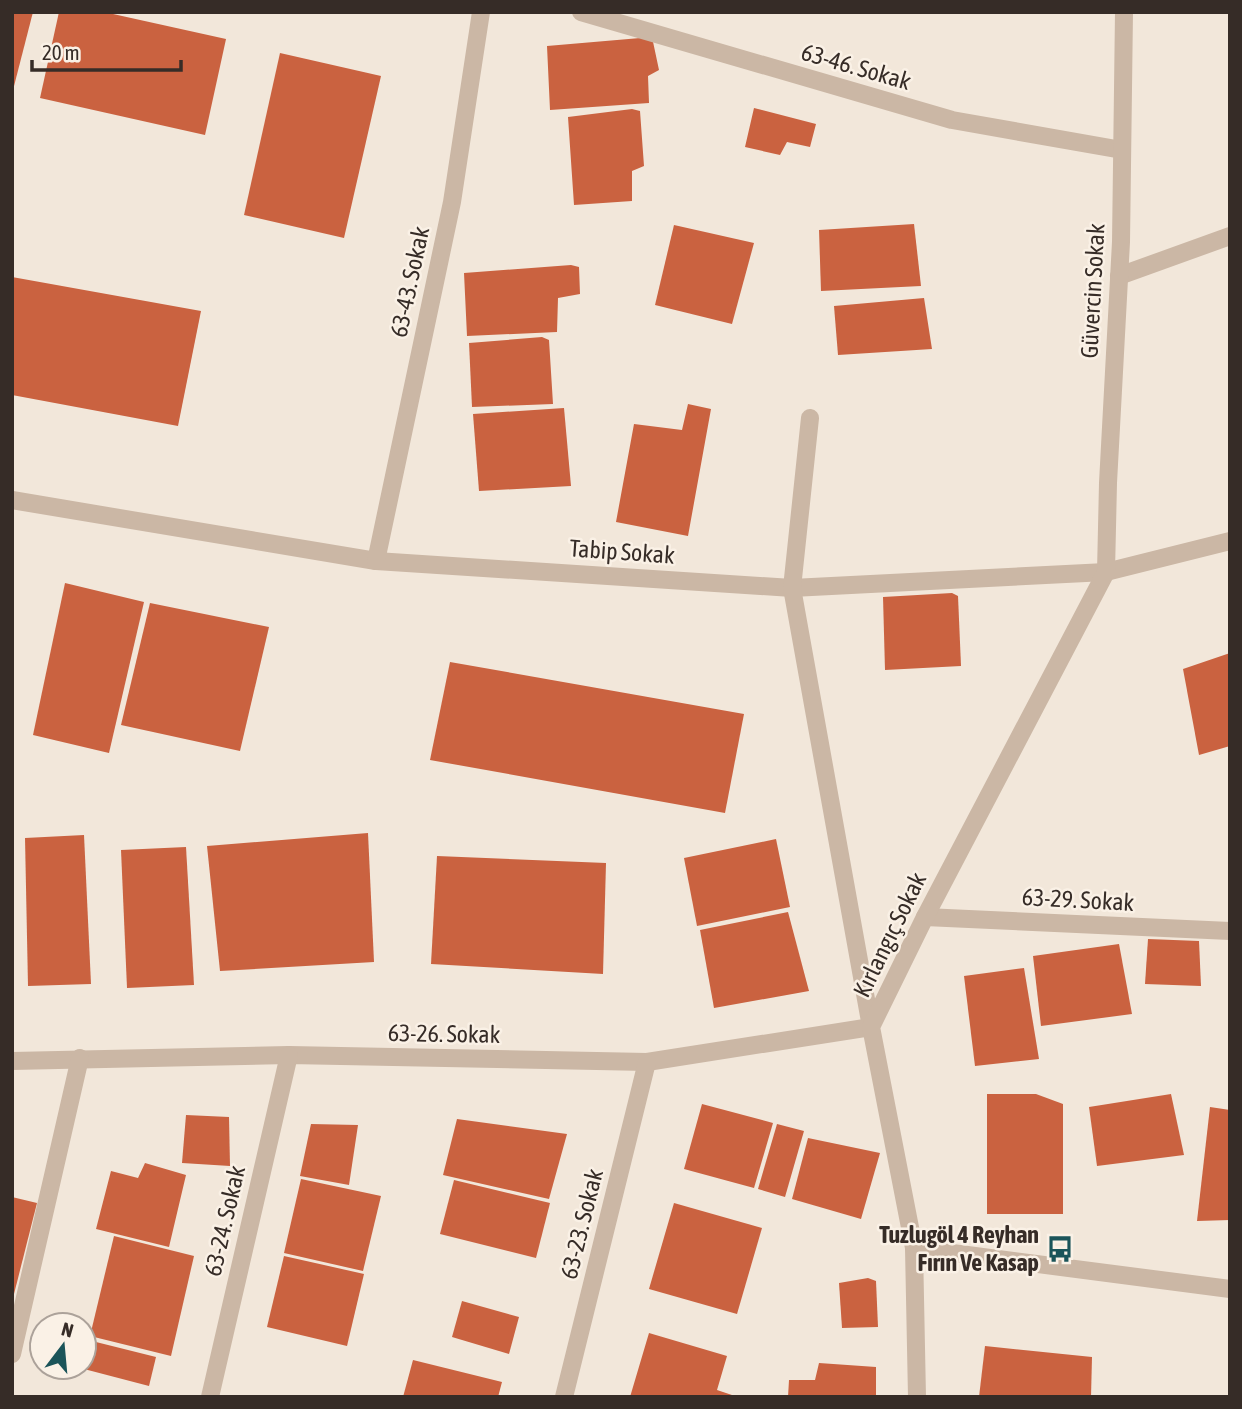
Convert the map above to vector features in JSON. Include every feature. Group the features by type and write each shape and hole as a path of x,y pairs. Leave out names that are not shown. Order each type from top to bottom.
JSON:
{"street":[{"name":"63-43. Sokak","path":"376,561 452,202 481,12"},
{"name":"63-46. Sokak","path":"581,12 953,120 1122,150"},
{"name":"Güvercin Sokak","path":"1106,572 1119,276 1124,12"},
{"path":"1119,276 1230,236"},
{"path":"810,418 792,588 872,1027"},
{"name":"Tabip Sokak","path":"12,500 376,561 792,588 1106,572 1230,541"},
{"name":"Kırlangıç Sokak","path":"917,1397 914,1248 872,1027 925,917 1106,572"},
{"name":"63-29. Sokak","path":"925,917 1230,931"},
{"name":"63-26. Sokak","path":"12,1061 289,1055 647,1062 872,1027"},
{"name":"63-24. Sokak","path":"210,1397 289,1055"},
{"path":"12,1354 80,1058"},
{"name":"63-23. Sokak","path":"564,1397 647,1062"},
{"path":"914,1248 1230,1289"}],"building":[{"path":"12,12 33,12 13,90 12,90"},
{"path":"59,12 104,12 226,39 205,135 40,98"},
{"path":"652,37 659,70 648,76 649,103 550,110 547,46"},
{"path":"280,53 381,76 344,238 244,215"},
{"path":"754,108 816,124 810,147 787,142 780,155 745,147"},
{"path":"632,109 640,111 644,166 632,171 632,201 574,205 568,117"},
{"path":"914,224 921,286 821,291 819,230"},
{"path":"674,225 754,243 732,324 655,305"},
{"path":"571,265 579,267 580,294 558,298 557,332 467,336 464,273"},
{"path":"12,277 201,311 178,426 12,395"},
{"path":"924,298 932,349 838,355 834,306"},
{"path":"542,337 549,340 553,404 472,407 469,343"},
{"path":"688,404 711,409 688,536 616,522 634,424 682,430"},
{"path":"564,408 571,486 479,491 473,414"},
{"path":"65,583 144,602 109,753 33,735"},
{"path":"952,593 958,596 961,666 885,670 883,597"},
{"path":"150,603 269,627 240,751 121,725"},
{"path":"1230,653 1230,746 1199,755 1183,669"},
{"path":"450,662 744,714 725,813 430,760"},
{"path":"368,833 374,962 220,971 207,846"},
{"path":"84,835 91,984 28,986 25,838"},
{"path":"776,839 790,907 697,926 684,858"},
{"path":"186,847 194,985 127,988 121,850"},
{"path":"437,856 606,863 603,974 431,964"},
{"path":"788,912 809,991 714,1008 700,930"},
{"path":"1148,939 1199,941 1201,986 1145,984"},
{"path":"1119,944 1132,1014 1041,1026 1033,956"},
{"path":"1024,968 1039,1059 975,1066 964,976"},
{"path":"987,1094 1036,1094 1063,1104 1063,1214 987,1214"},
{"path":"1171,1094 1184,1155 1097,1166 1089,1107"},
{"path":"702,1104 773,1123 754,1188 684,1169"},
{"path":"1210,1107 1230,1110 1230,1220 1197,1221"},
{"path":"186,1115 229,1117 230,1166 182,1163"},
{"path":"457,1119 567,1134 549,1199 443,1175"},
{"path":"311,1124 358,1125 349,1185 300,1176"},
{"path":"777,1124 804,1131 785,1197 758,1189"},
{"path":"808,1138 880,1153 861,1219 792,1199"},
{"path":"145,1163 186,1175 169,1247 96,1229 111,1171 138,1178"},
{"path":"301,1179 381,1196 363,1271 284,1253"},
{"path":"454,1180 550,1203 536,1258 440,1234"},
{"path":"12,1197 37,1203 13,1298 12,1298"},
{"path":"674,1203 762,1228 737,1314 649,1289"},
{"path":"114,1236 194,1256 171,1356 98,1338 96,1311"},
{"path":"284,1256 364,1274 347,1346 267,1327"},
{"path":"868,1278 876,1281 878,1327 842,1328 839,1283"},
{"path":"462,1301 519,1317 509,1354 452,1337"},
{"path":"649,1333 727,1356 717,1390 738,1397 630,1397"},
{"path":"98,1342 156,1357 149,1386 98,1373"},
{"path":"985,1346 1092,1357 1091,1397 979,1397"},
{"path":"413,1360 502,1382 498,1397 403,1397"},
{"path":"819,1363 876,1367 876,1397 788,1397 789,1380 815,1380"}],"place":[{"name":"Tuzlugöl 4 Reyhan Fırın Ve Kasap","path":"1060,1249"}]}
